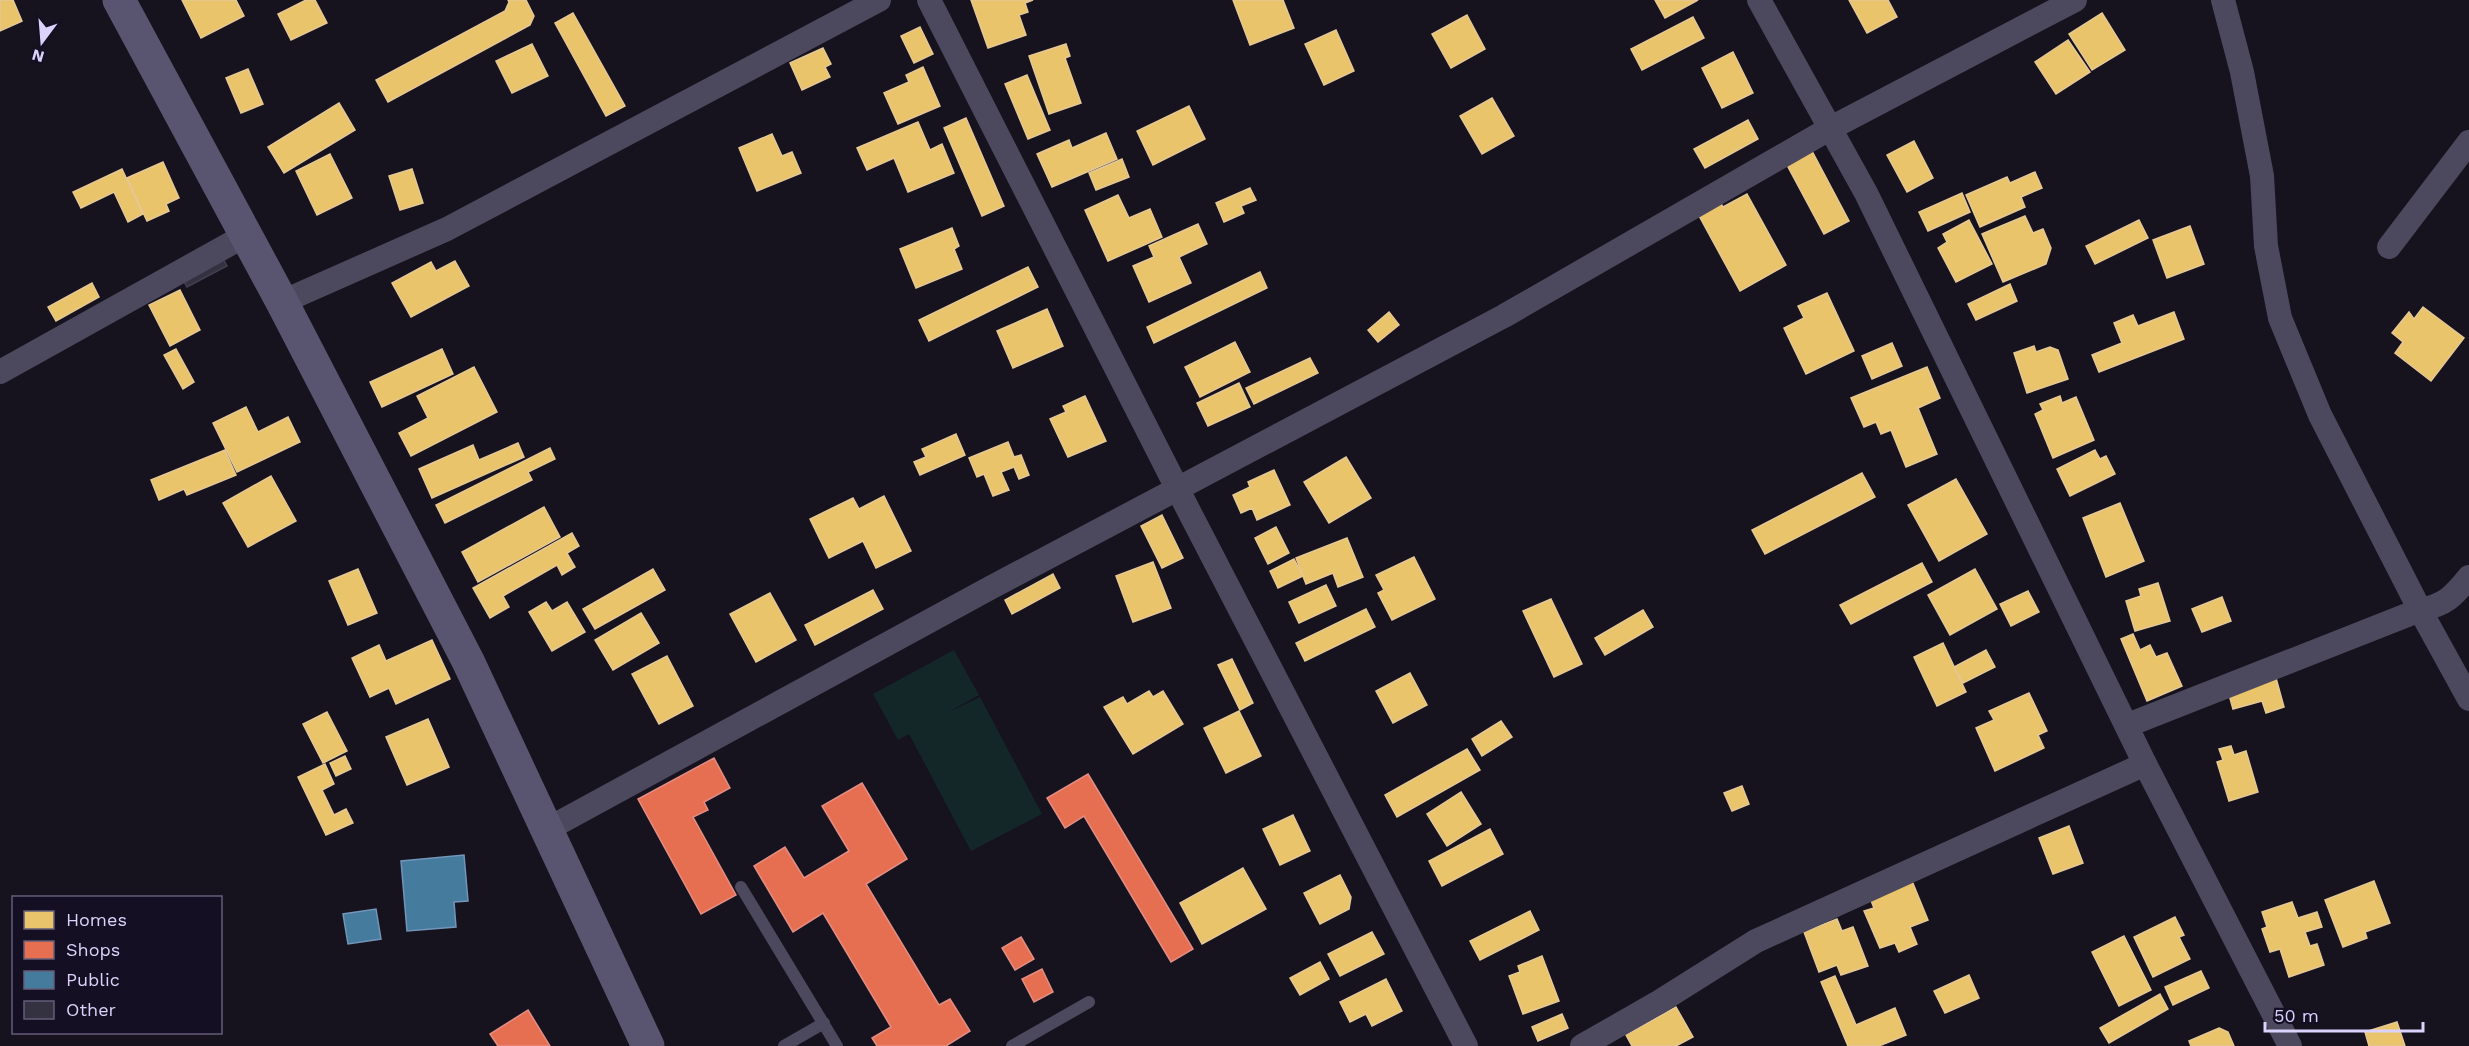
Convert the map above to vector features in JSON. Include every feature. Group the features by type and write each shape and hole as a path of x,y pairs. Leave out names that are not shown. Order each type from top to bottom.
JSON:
{"street":[{"path":"119,0 282,302 468,661 648,1046"},
{"path":"282,302 447,228 879,0"},
{"path":"929,0 1178,490 1466,1046"},
{"path":"1759,0 1866,193 2128,725 2145,764 2290,1046"},
{"path":"546,830 990,588 1504,316 1829,129 2075,0"},
{"path":"2223,0 2242,72 2262,176 2266,246 2280,318 2320,415 2420,610 2469,699"},
{"path":"2389,247 2469,141"},
{"path":"0,372 246,235"},
{"path":"2128,725 2420,610 2438,607 2453,597 2469,577"},
{"path":"1582,1046 1659,1002 1756,941 2145,764"}],"lane":[{"path":"741,887 837,1046"},
{"path":"1012,1046 1089,1002"},
{"path":"784,1046 824,1023"}],"green space":[{"path":"954,650 979,695 947,713 980,697 1042,814 971,851 909,734 898,740 873,694"}],"building: Homes":[{"path":"0,0 13,0 22,21 0,31"},
{"path":"182,0 236,0 244,16 201,38"},
{"path":"306,0 315,0 327,23 291,40 278,14"},
{"path":"508,0 526,0 534,16 530,25 388,102 376,80 505,11"},
{"path":"971,0 1033,0 1025,3 1028,12 1019,15 1026,35 988,48"},
{"path":"1233,0 1283,0 1294,28 1250,45"},
{"path":"1655,0 1698,0 1665,18"},
{"path":"1849,0 1888,0 1897,17 1867,33"},
{"path":"573,13 625,106 606,116 555,23"},
{"path":"2102,13 2125,50 2092,70 2069,34"},
{"path":"1467,15 1485,49 1451,68 1432,34"},
{"path":"1693,17 1704,38 1642,70 1631,49"},
{"path":"920,27 933,54 914,63 901,36"},
{"path":"1336,30 1354,71 1324,85 1305,44"},
{"path":"2068,40 2090,72 2056,94 2035,62"},
{"path":"532,44 548,76 512,93 496,61"},
{"path":"1066,44 1070,56 1065,58 1081,103 1049,114 1029,56"},
{"path":"823,48 831,64 825,67 830,77 802,90 790,63"},
{"path":"1733,52 1753,93 1722,108 1702,68"},
{"path":"923,67 940,106 898,124 884,93 909,82 906,75"},
{"path":"248,69 263,104 241,113 226,78"},
{"path":"1027,75 1050,130 1028,139 1005,84"},
{"path":"1492,98 1514,136 1482,154 1460,116"},
{"path":"339,103 355,130 284,173 268,147"},
{"path":"1189,106 1205,139 1153,165 1137,131"},
{"path":"966,118 1004,206 982,216 944,128"},
{"path":"1748,120 1758,139 1705,168 1694,149"},
{"path":"918,122 930,150 942,144 954,173 908,192 894,158 867,170 857,148"},
{"path":"1106,133 1117,159 1052,187 1037,154 1069,140 1072,148"},
{"path":"772,134 782,156 792,152 801,173 757,191 739,148"},
{"path":"1914,141 1933,178 1907,192 1887,155"},
{"path":"1812,151 1849,221 1824,234 1787,165"},
{"path":"330,154 352,198 317,215 296,171"},
{"path":"1122,159 1129,177 1096,190 1089,173"},
{"path":"163,162 179,198 166,204 169,211 147,221 127,178"},
{"path":"122,169 143,214 128,222 114,192 81,208 73,192"},
{"path":"412,169 423,203 400,210 389,176"},
{"path":"2035,172 2042,188 2021,197 2025,207 1980,227 1966,195 2007,177 2010,183"},
{"path":"1250,188 1256,200 1241,206 1244,213 1224,222 1216,203"},
{"path":"1962,193 1970,212 1928,231 1919,212"},
{"path":"1747,194 1786,265 1740,291 1697,212 1719,200 1723,207"},
{"path":"1118,195 1129,218 1150,209 1162,237 1108,261 1085,210"},
{"path":"2025,216 2033,233 2043,229 2051,248 2046,264 2003,282 1982,234"},
{"path":"1969,220 1992,264 1956,282 1938,248 1947,242 1943,234"},
{"path":"2139,220 2148,238 2095,264 2086,246"},
{"path":"1198,224 1207,244 1179,257 1191,283 1149,302 1133,266 1154,257 1149,246"},
{"path":"2190,226 2204,264 2167,278 2153,240"},
{"path":"952,228 959,246 954,249 962,269 916,288 900,249"},
{"path":"455,261 469,286 411,317 392,283 431,262 436,271"},
{"path":"1028,267 1038,287 929,341 919,320"},
{"path":"1260,272 1267,288 1154,343 1147,327"},
{"path":"92,283 99,297 56,321 48,307"},
{"path":"2010,284 2017,301 1976,320 1968,304"},
{"path":"180,290 200,330 170,346 149,305"},
{"path":"1827,293 1854,351 1806,374 1784,328 1804,318 1798,306"},
{"path":"2423,307 2464,338 2431,381 2395,353 2403,342 2392,333 2409,312 2414,319"},
{"path":"1047,309 1063,346 1013,368 997,331"},
{"path":"1389,312 1399,325 1378,342 1368,330"},
{"path":"2174,312 2184,339 2099,372 2092,355 2122,343 2114,323 2133,315 2138,326"},
{"path":"1235,342 1250,372 1200,397 1185,367"},
{"path":"1892,343 1902,366 1872,379 1862,356"},
{"path":"2034,346 2036,352 2050,347 2058,350 2068,379 2027,393 2014,353"},
{"path":"176,349 194,382 183,389 164,355"},
{"path":"442,349 453,374 382,407 370,382"},
{"path":"1310,358 1318,373 1254,404 1246,388"},
{"path":"474,367 497,412 411,456 399,433 428,418 417,396"},
{"path":"1927,367 1940,398 1918,408 1937,454 1906,467 1891,430 1881,434 1876,422 1864,427 1851,398"},
{"path":"1239,383 1250,407 1208,426 1197,403"},
{"path":"1085,396 1106,441 1068,457 1050,419 1066,412 1063,406"},
{"path":"2060,396 2062,403 2076,397 2094,440 2053,458 2035,414 2043,410 2040,404"},
{"path":"246,407 258,432 288,417 300,442 237,472 213,423"},
{"path":"956,434 965,455 920,475 914,462 926,457 922,449"},
{"path":"1008,442 1014,457 1021,455 1029,475 1019,479 1014,467 1001,472 1009,490 993,496 984,474 977,477 969,458"},
{"path":"518,443 524,457 432,498 419,469 473,445 479,460"},
{"path":"550,448 555,459 528,472 532,480 445,523 436,505"},
{"path":"225,450 236,475 187,495 184,489 159,500 151,480"},
{"path":"2095,450 2100,459 2106,456 2115,474 2070,496 2057,469"},
{"path":"1346,457 1371,498 1329,523 1304,482"},
{"path":"1274,470 1290,505 1257,520 1252,508 1241,513 1233,495 1250,487 1248,482"},
{"path":"1862,473 1875,497 1765,554 1752,530"},
{"path":"271,476 296,521 248,547 223,503"},
{"path":"1956,479 1987,534 1939,561 1908,505"},
{"path":"884,496 911,551 876,568 863,541 829,558 810,519 853,498 859,509"},
{"path":"2120,503 2144,561 2106,577 2083,518"},
{"path":"544,507 560,537 478,582 462,552"},
{"path":"1162,515 1183,558 1162,568 1141,526"},
{"path":"1276,527 1289,553 1268,564 1255,538"},
{"path":"572,533 579,546 567,553 575,567 562,575 557,565 503,596 509,607 490,618 473,588"},
{"path":"1347,538 1363,577 1338,587 1333,573 1306,584 1296,558"},
{"path":"1414,557 1435,599 1392,620 1378,593 1384,590 1376,575"},
{"path":"1294,559 1303,576 1278,588 1270,571"},
{"path":"1153,562 1171,608 1133,622 1116,576"},
{"path":"1922,563 1932,582 1851,624 1840,605"},
{"path":"358,569 377,613 348,625 329,581"},
{"path":"653,569 665,590 595,629 583,609"},
{"path":"1975,569 1997,609 1950,635 1928,595"},
{"path":"1053,574 1060,588 1012,614 1005,600"},
{"path":"2158,583 2170,621 2135,631 2126,601 2141,596 2139,589"},
{"path":"1326,585 1336,606 1299,623 1289,602"},
{"path":"873,590 883,609 815,645 805,625"},
{"path":"2028,591 2039,612 2011,626 2000,604"},
{"path":"770,593 796,640 756,662 730,614"},
{"path":"2222,597 2231,621 2202,632 2192,609"},
{"path":"1551,599 1582,664 1554,677 1523,611"},
{"path":"546,602 552,611 567,602 585,632 552,651 529,612"},
{"path":"1366,609 1375,627 1305,661 1296,643"},
{"path":"1643,610 1653,627 1605,655 1595,638"},
{"path":"641,613 659,643 613,670 595,640"},
{"path":"2133,634 2140,650 2150,645 2156,657 2167,653 2182,686 2147,701 2121,639"},
{"path":"432,640 450,679 396,704 389,688 370,697 352,658 379,645 386,661"},
{"path":"1943,643 1966,692 1937,706 1914,657"},
{"path":"1986,650 1995,667 1963,683 1954,667"},
{"path":"667,656 693,706 659,724 632,674"},
{"path":"1232,659 1253,703 1240,710 1218,665"},
{"path":"1410,673 1427,705 1393,723 1376,691"},
{"path":"2276,678 2284,707 2266,713 2262,701 2233,709 2228,691"},
{"path":"1149,691 1153,697 1163,691 1183,724 1133,754 1104,707 1123,697 1127,704"},
{"path":"2029,693 2047,731 2038,735 2044,748 1995,771 1976,728 1994,720 1989,711"},
{"path":"1239,711 1261,756 1226,773 1204,728"},
{"path":"327,712 347,751 323,763 303,724"},
{"path":"428,719 449,767 407,785 386,737"},
{"path":"1501,721 1512,737 1482,756 1472,739"},
{"path":"2231,746 2234,755 2246,751 2258,792 2229,801 2217,762 2223,760 2219,749"},
{"path":"1467,749 1480,770 1397,817 1385,795"},
{"path":"345,756 351,769 336,776 330,763"},
{"path":"325,764 334,784 322,790 334,815 346,809 353,823 326,835 298,777"},
{"path":"1742,786 1749,804 1732,811 1724,793"},
{"path":"1461,792 1481,824 1447,846 1427,814"},
{"path":"1293,815 1310,851 1280,865 1263,829"},
{"path":"2069,826 2083,863 2053,874 2039,838"},
{"path":"1490,829 1503,854 1442,886 1429,861"},
{"path":"1243,868 1266,909 1202,944 1180,903"},
{"path":"1340,875 1351,897 1349,909 1320,924 1304,893"},
{"path":"1912,881 1928,920 1910,927 1917,944 1899,952 1895,943 1880,948 1864,911 1874,908 1870,898"},
{"path":"2374,881 2390,923 2365,932 2367,938 2343,947 2325,900"},
{"path":"2292,902 2298,918 2317,912 2322,927 2305,932 2310,946 2317,944 2324,965 2289,977 2280,949 2270,952 2262,929 2267,927 2262,912"},
{"path":"1530,911 1539,930 1480,960 1470,941"},
{"path":"2175,917 2184,935 2179,937 2190,959 2153,977 2134,937"},
{"path":"1837,919 1842,931 1853,927 1868,966 1841,975 1837,965 1819,972 1804,932"},
{"path":"1372,932 1384,954 1340,976 1328,954"},
{"path":"2124,936 2151,990 2119,1006 2092,952"},
{"path":"1542,956 1559,1001 1523,1014 1509,976 1520,972 1518,966"},
{"path":"1320,962 1329,979 1300,995 1290,978"},
{"path":"2201,971 2209,988 2173,1005 2165,987"},
{"path":"1969,975 1979,998 1945,1013 1934,991"},
{"path":"1835,976 1856,1025 1895,1008 1906,1035 1879,1046 1848,1046 1821,982"},
{"path":"1386,979 1402,1011 1372,1026 1366,1014 1350,1022 1340,1002"},
{"path":"2160,994 2168,1009 2109,1043 2100,1028"},
{"path":"1676,1007 1693,1037 1676,1046 1632,1046 1626,1035"},
{"path":"1562,1014 1568,1028 1538,1041 1532,1027"},
{"path":"2397,1022 2405,1046 2369,1046 2365,1032"},
{"path":"2219,1028 2228,1032 2234,1046 2191,1046 2189,1041"}],"building: Shops":[{"path":"714,758 730,788 704,802 708,810 693,817 736,895 701,914 638,799"},
{"path":"1088,774 1193,949 1171,962 1084,816 1065,828 1047,798"},
{"path":"862,783 907,859 866,884 939,1005 950,999 970,1031 946,1046 877,1046 872,1038 891,1027 823,913 793,932 754,866 785,847 804,878 849,851 822,806"},
{"path":"1021,937 1034,959 1015,970 1002,948"},
{"path":"1042,969 1053,992 1034,1002 1022,979"},
{"path":"528,1010 550,1046 498,1046 490,1034"}],"building: Public":[{"path":"464,855 468,901 454,902 456,927 407,931 401,861"},
{"path":"376,909 381,939 348,944 343,914"}],"building: Other":[{"path":"221,255 227,266 187,287 181,276"}]}
